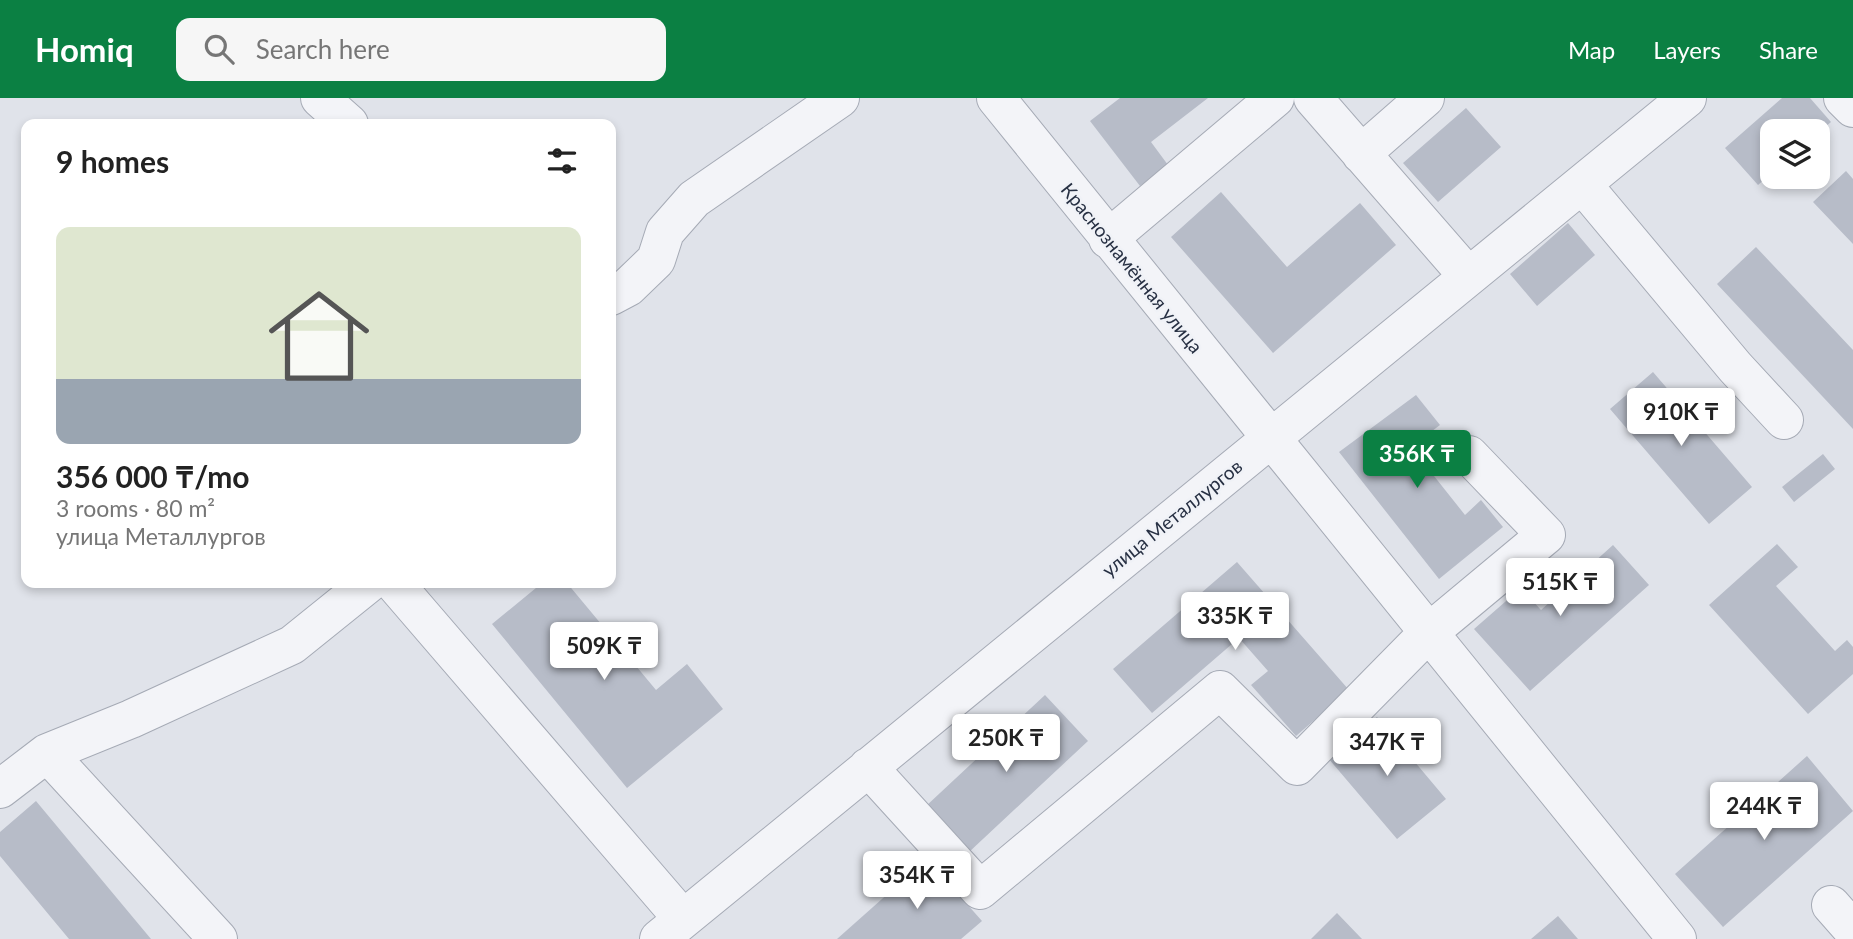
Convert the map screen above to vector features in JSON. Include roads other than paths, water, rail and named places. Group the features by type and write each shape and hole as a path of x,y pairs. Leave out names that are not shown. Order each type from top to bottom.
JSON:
{"street":[{"path":"320,98 343,119"},
{"path":"616,293 628,287 656,260 665,232 695,200 840,98"},
{"name":"Краснознамённая улица","path":"996,98 1427,634 1677,939"},
{"path":"1108,239 1275,98"},
{"path":"1312,98 1468,276"},
{"path":"1361,154 1425,98"},
{"name":"улица Металлургов","path":"671,929 1687,98"},
{"path":"1843,98 1853,108"},
{"path":"1582,184 1735,367 1784,420"},
{"path":"869,767 980,890 1220,690 1297,766 1427,634 1546,535 1469,455"},
{"path":"0,789 47,753 131,719 292,645 363,588"},
{"path":"398,588 671,929"},
{"path":"47,753 219,939"}]}
